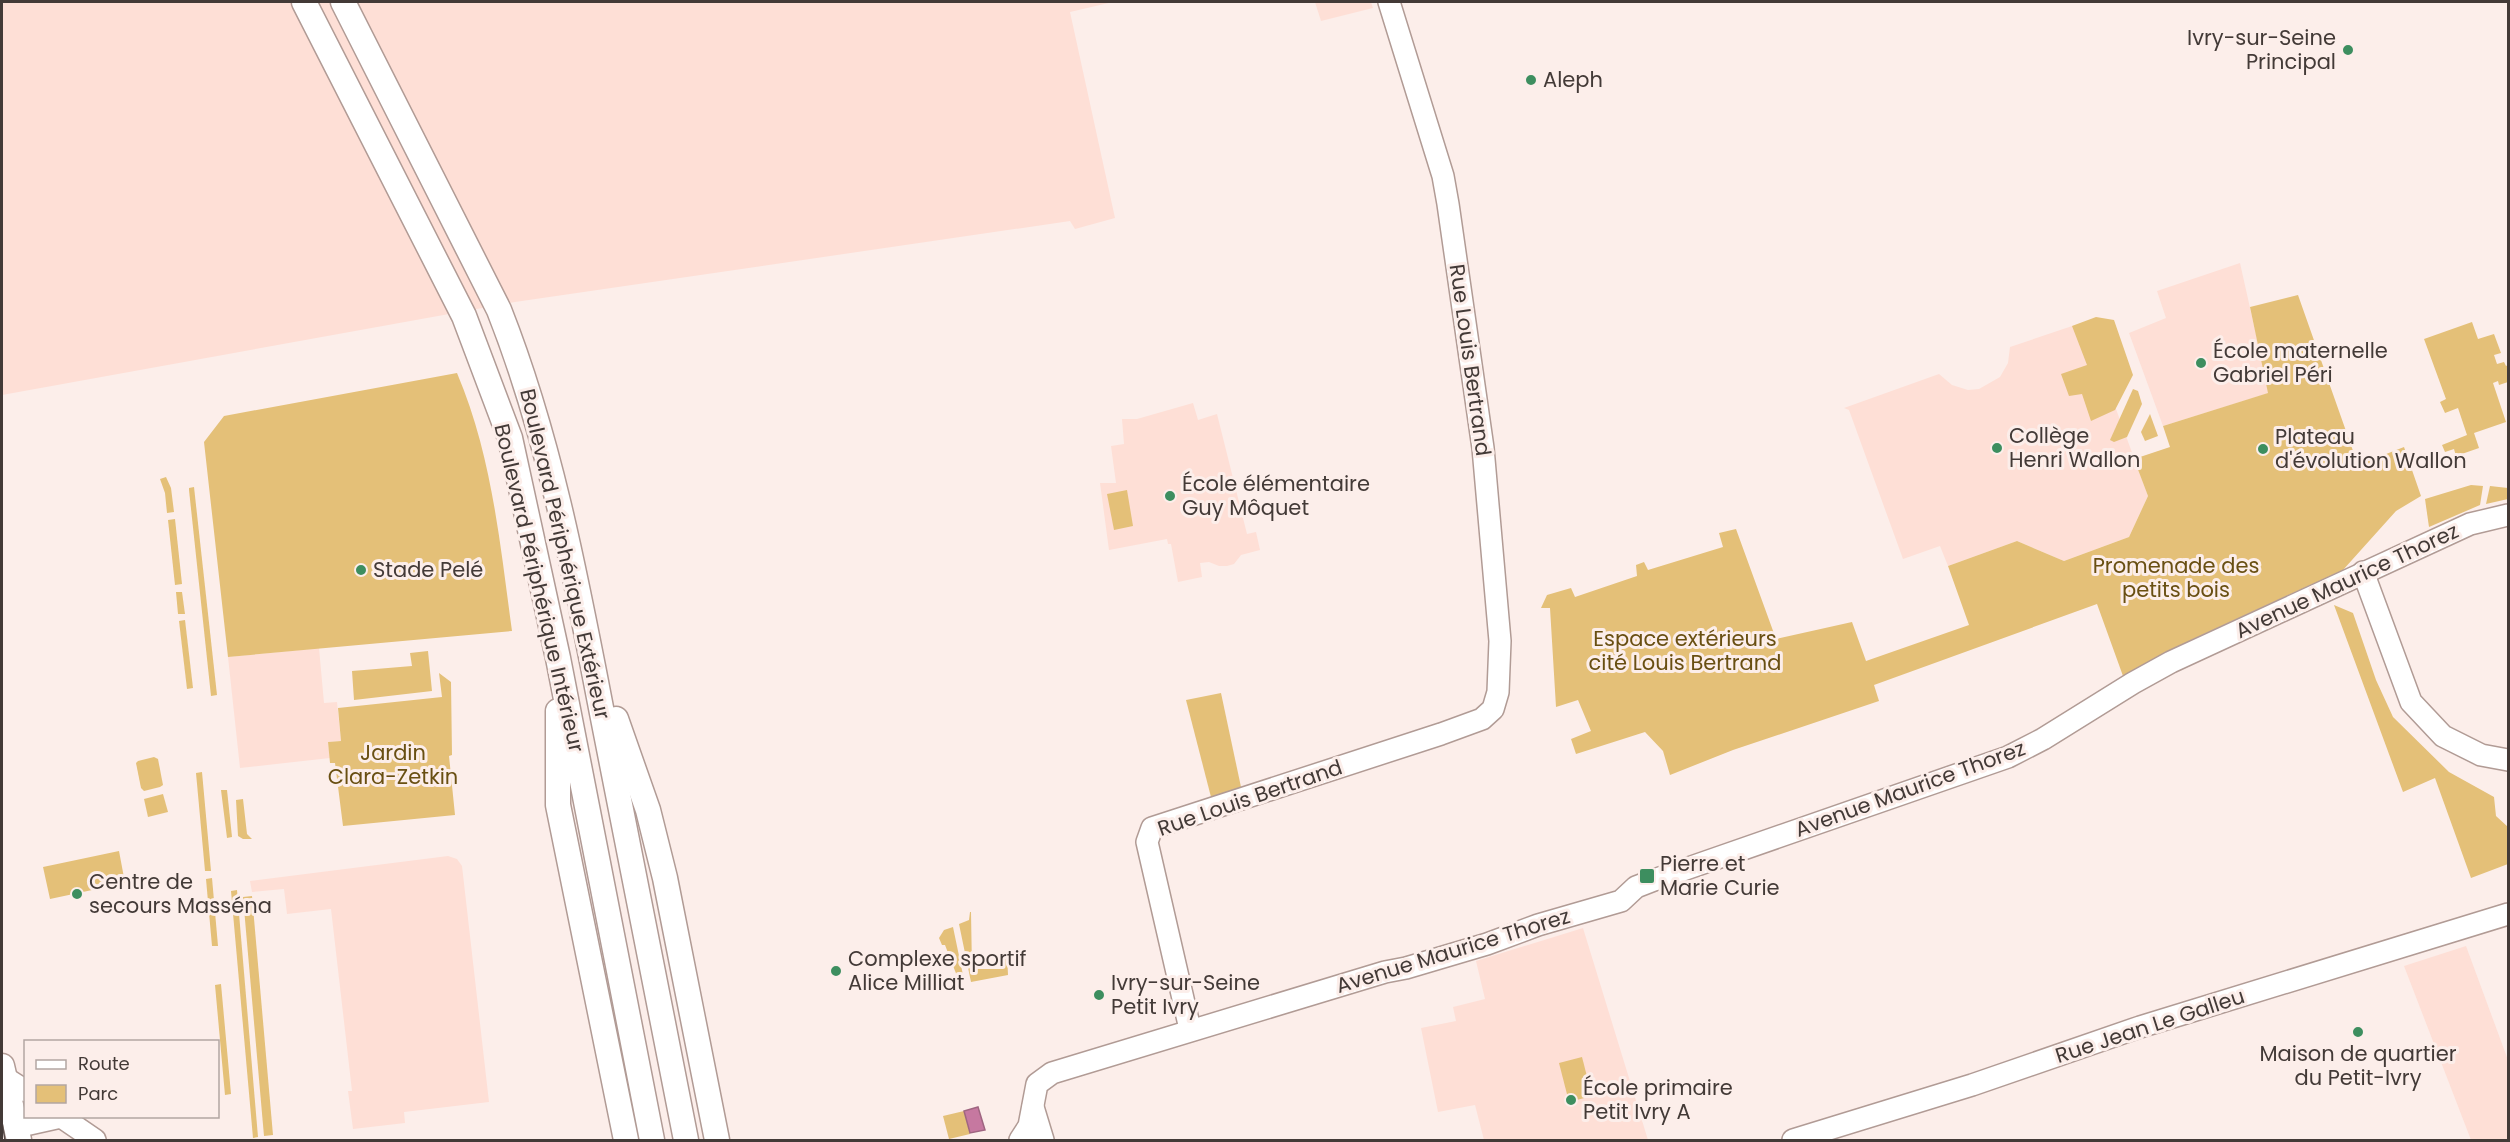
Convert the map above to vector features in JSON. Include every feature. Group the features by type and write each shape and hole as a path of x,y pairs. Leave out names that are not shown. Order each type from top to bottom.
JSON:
{"main road":[{"name":"Boulevard Périphérique Intérieur","path":"304,2 464,316 510,438 558,658 652,1140"},
{"name":"Boulevard Périphérique Extérieur","path":"343,2 480,270 518,358 539,426 587,634 686,1140"},
{"name":"Rue Louis Bertrand","path":"1190,1029 1147,842 1152,828 1441,734 1480,730 1500,718 1506,703 1483,448 1461,283 1443,176 1389,2"},
{"name":"Avenue Maurice Thorez","path":"1020,1140 1026,1133 1035,1090 1048,1074 1190,1029 1396,970 1621,901 1636,887 1654,880 2008,757 2043,739 2171,662 2470,524 2508,515"},
{"path":"2363,572 2411,702 2443,736 2481,755 2508,760"},
{"path":"587,634 648,810 665,878 717,1140"},
{"path":"558,658 558,805 626,1140"},
{"name":"Rue Jean Le Galleu","path":"1793,1140 1972,1085 2140,1027 2508,914"},
{"path":"3,1071 24,1089"},
{"path":"3,1071 12,1132 57,1118"},
{"path":"1033,1107 1043,1140"},
{"path":"62,1118 95,1140"}],"shaded area":[{"path":"2,2 1113,2 1070,12 1115,218 1075,229 1070,221 515,302 2,395"},
{"path":"1315,2 1371,2 1373,8 1321,21"},
{"name":"École maternelle Gabriel Péri","path":"2240,263 2269,393 2163,426 2129,333 2166,318 2157,291"},
{"name":"Collège Henri Wallon","path":"2084,322 2148,496 2129,537 2064,561 2017,541 1948,566 1940,546 1903,559 1849,410 1844,408 1939,374 1952,385 1968,390 1979,389 2000,377 2008,363 2010,347"},
{"name":"École élémentaire Guy Môquet","path":"1193,403 1198,420 1217,414 1247,534 1256,532 1260,550 1241,555 1234,564 1227,566 1209,562 1200,563 1202,577 1178,582 1171,544 1168,544 1167,539 1109,550 1100,483 1116,483 1111,446 1124,444 1122,419 1137,419"},
{"path":"319,648 324,703 337,702 341,741 328,742 330,758 240,768 228,657"},
{"path":"448,856 457,859 462,866 489,1102 404,1112 405,1123 353,1129 348,1091 352,1091 331,909 287,914 284,889 252,892 250,881"},
{"path":"1583,928 1648,1140 1484,1140 1475,1105 1438,1112 1421,1028 1456,1021 1453,1007 1485,999 1476,961"},
{"path":"2466,946 2508,1060 2508,1140 2471,1140 2404,966"},
{"path":"978,1107 985,1130 970,1133 964,1111"}],"green space":[{"path":"2298,295 2358,465 2404,447 2421,496 2396,511 2343,570 2191,640 2123,676 2097,604 1874,685 1879,701 1733,750 1670,775 1663,751 1645,732 1576,754 1571,739 1591,731 1578,700 1556,707 1550,608 1541,608 1547,595 1571,588 1575,597 1637,576 1636,565 1644,562 1648,570 1723,547 1719,533 1736,529 1776,639 1852,622 1866,661 1969,625 1948,566 2017,541 2064,561 2129,537 2148,496 2134,459 2170,447 2163,426 2268,393 2250,307"},
{"path":"2096,317 2114,320 2133,375 2115,410 2091,421 2082,394 2069,396 2061,374 2087,365 2072,326"},
{"path":"2472,322 2478,339 2494,334 2501,353 2494,355 2497,364 2504,362 2506,366 2508,365 2508,382 2499,385 2498,381 2493,383 2506,422 2474,433 2479,448 2456,456 2454,449 2445,452 2442,445 2467,435 2458,408 2445,413 2440,402 2446,399 2424,339"},
{"name":"Stade Pelé","path":"457,373 469,404 487,468 499,533 512,631 228,657 204,442 224,416"},
{"path":"2133,389 2138,391 2142,404 2127,437 2114,442 2110,440"},
{"path":"2150,414 2158,436 2145,441 2141,432"},
{"path":"166,477 171,488 174,512 167,513 165,493 160,479"},
{"path":"2471,485 2483,486 2480,505 2429,527 2425,499"},
{"path":"2490,486 2508,488 2508,499 2486,504"},
{"path":"194,487 217,695 211,696 189,490"},
{"path":"1127,490 1133,526 1114,530 1107,494"},
{"path":"175,519 182,584 175,585 168,520"},
{"path":"176,592 182,592 185,614 178,614"},
{"path":"2334,605 2353,613 2376,680 2393,717 2449,772 2494,797 2496,816 2508,827 2508,864 2471,878 2435,778 2403,792"},
{"path":"185,620 193,688 187,689 179,621"},
{"path":"428,651 432,691 354,700 352,671 412,666 410,653"},
{"name":"Jardin Clara-Zetkin","path":"439,673 451,682 452,755 449,756 455,815 343,826 335,763 330,763 328,742 341,741 338,708 442,697"},
{"path":"1221,693 1241,787 1211,797 1186,700"},
{"path":"154,757 158,759 163,785 144,791 141,788 136,763"},
{"path":"202,772 211,871 205,871 196,773"},
{"path":"221,790 227,790 232,837 227,838"},
{"path":"163,794 168,812 148,817 144,799"},
{"path":"243,799 247,834 252,839 243,839 238,836 236,800"},
{"path":"119,851 125,883 50,899 43,867"},
{"path":"212,878 218,946 212,946 206,879"},
{"path":"237,890 258,1137 253,1138 231,891"},
{"path":"252,896 273,1135 264,1136 243,897"},
{"path":"970,912 972,969 1001,969 1001,955 1007,954 1008,975 971,982 959,924 969,920"},
{"path":"953,927 963,975 957,976 945,945 942,945 939,938 944,930"},
{"path":"221,984 231,1094 225,1095 215,985"},
{"path":"1582,1057 1592,1096 1569,1102 1559,1063"},
{"path":"964,1111 970,1134 949,1139 943,1116"}],"tram line":[{"path":"2,1122 5,1140"}],"place":[{"name":"Ivry-sur-Seine Principal","path":"2348,50"},
{"name":"Aleph","path":"1531,80"},
{"name":"École maternelle Gabriel Péri","path":"2201,363"},
{"name":"Collège Henri Wallon","path":"1997,448"},
{"name":"Plateau d'évolution Wallon","path":"2263,449"},
{"name":"École élémentaire Guy Môquet","path":"1170,496"},
{"name":"Stade Pelé","path":"361,570"},
{"name":"Pierre et Marie Curie","path":"1647,876"},
{"name":"Centre de secours Masséna","path":"77,894"},
{"name":"Complexe sportif Alice Milliat","path":"836,971"},
{"name":"Ivry-sur-Seine Petit Ivry","path":"1099,995"},
{"name":"Maison de quartier du Petit-Ivry","path":"2358,1032"},
{"name":"École primaire Petit Ivry A","path":"1571,1100"}],"park label":[{"name":"Promenade des petits bois","path":"2176,578"},
{"name":"Espace extérieurs cité Louis Bertrand","path":"1685,651"}]}
